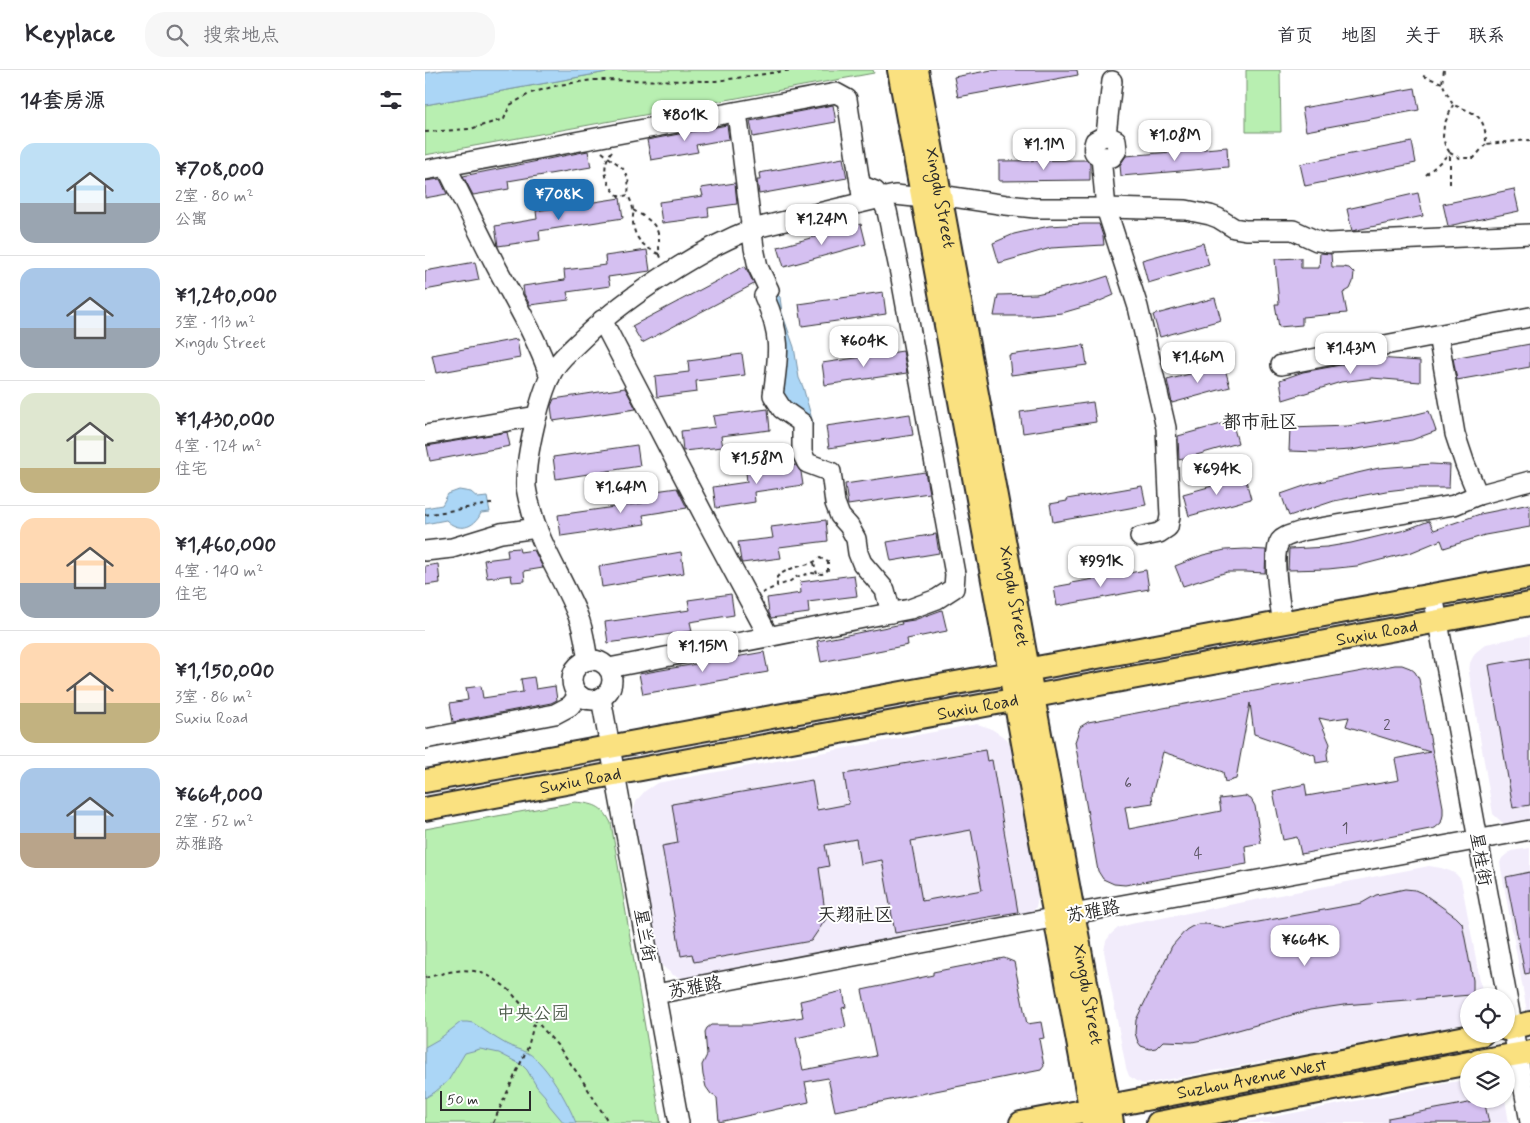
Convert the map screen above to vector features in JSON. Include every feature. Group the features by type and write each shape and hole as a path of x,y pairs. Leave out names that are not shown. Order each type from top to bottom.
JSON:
{"main road":[{"name":"Xingdu Street","path":"899,70 932,196"},
{"name":"Xingdu Street","path":"917,70 932,196 1101,1115"},
{"name":"Suxiu Road","path":"425,781 1530,577"},
{"name":"Suxiu Road","path":"425,809 1530,604"},
{"name":"Suzhou Avenue West","path":"1021,1123 1101,1115 1460,1039"},
{"name":"Suzhou Avenue West","path":"1157,1123 1460,1065"}],"street":[{"path":"1112,81 1106,134 1095,141 1093,148 1095,153 1101,157 1106,208 1138,307 1166,428 1170,516 1168,527 1159,533 1140,537"},
{"path":"425,170 836,93 847,99 868,195 887,212 901,278 955,580 954,588 937,599 910,609 609,668"},
{"path":"737,112 758,267 769,290 764,296 774,318 778,344 777,374 773,395 782,409 801,424 802,453 807,463 831,472 835,503 840,516 856,538 858,553 862,563 885,590 891,613"},
{"path":"446,166 528,326 545,361 550,377"},
{"path":"588,660 579,618 548,556 530,507 526,488 537,416 550,377 561,360 602,320 669,272 734,236 868,195 932,196 1026,207 1199,212 1218,218 1234,228 1246,230 1293,230 1317,241 1328,243 1530,234"},
{"path":"1281,364 1530,318"},
{"path":"602,320 769,637"},
{"path":"1438,335 1455,434 1478,495"},
{"path":"425,435 537,416"},
{"path":"1283,622 1277,564 1278,547 1283,538 1302,532 1454,505 1478,495 1530,480"},
{"path":"425,551 452,548 501,533 537,528"},
{"name":"星桂街","path":"1433,595 1478,839 1516,1027 1524,1053 1530,1122"},
{"path":"425,739 555,714 590,698 608,693 612,685 613,676 609,668 597,660 588,660 578,666 573,675 573,686 590,698"},
{"name":"星兰街","path":"590,698 604,748 656,994 679,1123"},
{"name":"苏雅路","path":"656,994 1530,830"}],"path":[{"path":"425,132 470,129 503,119 511,105 531,93 559,85 593,80 715,81 792,70"},
{"path":"1444,70 1442,84 1453,105 1473,112 1481,121 1486,132 1486,144 1474,158 1460,158 1450,152 1445,146 1443,137 1444,126 1453,105"},
{"path":"1423,76 1442,84"},
{"path":"616,134 616,143 604,163 606,176 614,192 620,197 628,195"},
{"path":"596,138 597,148 626,170 629,182 628,195 633,210 634,232 641,243 659,254"},
{"path":"1486,144 1530,140"},
{"path":"1426,175 1450,152"},
{"path":"1450,152 1450,184"},
{"path":"633,210 653,224 659,232 659,254 669,272"},
{"path":"425,514 496,503"},
{"path":"749,600 789,582 796,576 811,573 822,574 828,570 827,562 820,558 814,563 791,568 777,577 777,586"},
{"path":"814,563 817,574"},
{"path":"425,978 458,971 472,971 483,973 493,978 509,990 558,1046 581,1078 609,1123"},
{"path":"493,1123 528,1047 535,1020"}],"shaded area":[{"path":"1530,635 1530,821 1505,825 1493,814 1469,673 1470,663 1475,653 1486,644"},
{"path":"977,724 990,728 1007,739 1013,750 1038,896 1036,907 1030,915 696,978 682,978 673,975 660,964 633,811 637,800 645,791 657,783"},
{"path":"1530,848 1530,1028 1500,863 1502,858 1511,851"},
{"path":"1429,866 1441,868 1456,874 1461,880 1481,988 1460,988 1460,1025 1144,1084 1129,1076 1126,1068 1104,951 1106,941 1111,934 1118,928"},
{"path":"1460,1081 1460,1108 1506,1108 1509,1123 1242,1123"}],"green space":[{"path":"618,70 873,70 874,73 425,155 425,105"},
{"path":"1246,70 1280,70 1281,132 1246,132"},
{"name":"中央公园","path":"575,802 597,806 604,812 611,823 661,1123 425,1123 425,829"}],"water":[{"path":"444,70 618,70 425,105 425,73"},
{"path":"772,294 777,294 780,297 782,313 794,347 799,378 813,423 811,439 812,457 783,404"},
{"path":"459,490 471,492 478,498 487,497 490,512 481,513 474,523 465,527 456,526 446,520 425,524 425,508 442,505 448,494"},
{"path":"461,1022 473,1023 502,1042 535,1058 556,1085 576,1123 564,1123 549,1105 545,1096 522,1065 499,1053 480,1049 465,1053 448,1081 425,1098 425,1047"}],"building":[{"path":"992,70 1077,70 1078,75 958,97 954,77"},
{"path":"1415,88 1419,110 1306,131 1302,108"},
{"path":"833,105 836,122 753,137 750,121"},
{"path":"727,125 729,139 696,145 698,152 651,160 647,140"},
{"path":"1412,142 1416,163 1305,186 1300,164"},
{"path":"1227,147 1228,167 1121,176 1120,165 1126,156"},
{"path":"588,151 591,167 508,181 509,189 473,195 463,176"},
{"path":"843,158 847,178 759,194 757,180 760,180 759,173"},
{"path":"1086,160 1090,163 1090,180 999,181 999,161"},
{"path":"440,179 447,194 425,198 425,181"},
{"path":"735,183 737,204 708,208 709,217 662,223 659,202 703,196 701,188"},
{"path":"1514,189 1519,211 1448,226 1443,204"},
{"path":"1418,193 1423,216 1352,231 1347,209"},
{"path":"620,198 623,218 539,231 540,240 498,246 495,226 537,219 536,211"},
{"path":"861,224 866,244 784,267 778,247"},
{"path":"1099,224 1104,245 1051,248 999,263 993,243 1014,234 1049,226"},
{"path":"1203,243 1209,265 1148,283 1142,260"},
{"path":"647,250 650,271 608,277 610,286 567,292 569,300 530,305 524,294 523,286 565,280 564,270 606,265 605,256"},
{"path":"1320,253 1331,254 1332,267 1349,268 1354,273 1350,289 1343,293 1347,313 1302,317 1302,325 1279,327 1275,304 1279,304 1275,259 1301,258 1301,268 1319,268"},
{"path":"475,262 479,280 425,290 425,271"},
{"path":"745,266 754,284 642,343 632,326"},
{"path":"1108,276 1114,295 1093,304 1062,313 1031,316 994,316 998,295 1036,294"},
{"path":"883,292 886,314 802,326 799,304"},
{"path":"1215,298 1221,320 1160,337 1153,315"},
{"path":"517,339 520,358 436,373 432,355"},
{"path":"1530,344 1530,367 1457,380 1453,358"},
{"path":"1084,345 1087,365 1011,375 1009,355"},
{"path":"903,351 907,373 825,385 822,363"},
{"path":"742,354 745,375 696,381 697,392 657,397 655,376 689,372 688,361"},
{"path":"1378,358 1420,361 1420,382 1372,378 1341,382 1283,400 1280,380 1303,372"},
{"path":"1224,365 1230,387 1172,403 1167,380"},
{"path":"625,388 636,409 553,421 551,406 554,399"},
{"path":"1093,402 1096,422 1023,433 1020,412"},
{"path":"768,409 770,430 721,436 723,447 683,451 681,431 715,427 713,416"},
{"path":"1429,411 1436,431 1412,440 1351,450 1289,451 1290,428 1348,426"},
{"path":"910,414 913,435 829,448 826,426"},
{"path":"1232,421 1238,443 1179,460 1178,436"},
{"path":"507,432 510,446 430,461 427,446"},
{"path":"637,445 640,466 556,479 553,457"},
{"path":"1431,464 1450,465 1449,488 1411,488 1386,491 1334,501 1289,516 1281,494 1307,485 1379,468"},
{"path":"796,465 801,472 803,485 754,492 755,502 716,508 713,487 747,482 746,472"},
{"path":"925,472 929,493 848,505 845,484"},
{"path":"1245,477 1251,499 1189,516 1183,494"},
{"path":"1142,486 1146,505 1053,522 1050,504 1067,501 1067,499"},
{"path":"677,488 687,508 643,515 645,524 561,536 558,515 643,503 641,493"},
{"path":"1530,504 1530,527 1485,535 1444,548 1441,540 1412,552 1357,566 1288,570 1289,549 1327,547 1351,543 1405,530 1429,521 1434,530 1480,514"},
{"path":"826,520 828,541 779,547 781,558 742,563 741,561 738,542 773,538 771,527"},
{"path":"936,534 939,553 891,561 887,542"},
{"path":"519,548 520,552 534,550 543,568 524,571 525,581 512,582 511,575 487,578 484,560 508,557 507,549"},
{"path":"1225,550 1266,550 1265,573 1227,572 1183,586 1175,566 1203,555"},
{"path":"681,552 684,573 602,587 599,566"},
{"path":"438,564 440,583 425,585 425,566"},
{"path":"1146,570 1149,589 1057,606 1054,587"},
{"path":"854,575 857,596 808,602 809,613 771,618 767,598 801,593 800,582"},
{"path":"731,594 734,615 690,622 692,631 608,643 605,622 690,610 688,600"},
{"path":"942,610 947,631 907,639 908,645 821,662 817,641 902,624 901,622 914,620"},
{"path":"764,652 768,672 643,694 639,674"},
{"path":"1530,658 1530,805 1513,808 1489,665"},
{"path":"1395,665 1410,668 1419,679 1443,807 1441,823 1435,828 1301,854 1297,837 1283,840 1273,791 1305,784 1307,796 1399,780 1395,759 1430,752 1346,726 1349,717 1328,720 1319,718 1330,744 1327,754 1328,761 1316,763 1315,755 1254,734 1250,703 1236,779 1225,782 1223,772 1163,752 1152,795 1153,803 1125,807 1129,829 1221,811 1219,799 1245,796 1251,799 1255,806 1261,843 1245,846 1247,864 1125,885 1114,884 1103,879 1098,871 1075,742 1080,727 1088,722"},
{"path":"534,677 536,689 555,686 557,700 551,703 453,722 450,703 468,700 466,688 481,686 483,698 523,692 521,679"},
{"path":"985,750 987,761 992,760 1018,912 895,933 882,860 860,864 856,839 825,845 829,866 819,868 826,919 811,941 694,962 692,954 681,956 662,846 678,843 672,804 812,780 817,810 849,804 844,774","holes":["971,830 982,890 922,901 911,841"]},
{"path":"1530,872 1530,973 1525,974 1506,877"},
{"path":"1405,889 1415,890 1424,894 1456,917 1462,923 1473,988 1460,988 1460,996 1344,1005 1310,1010 1202,1040 1192,1042 1163,1041 1156,1048 1150,1049 1141,1046 1138,1042 1135,1033 1136,1020 1172,946 1186,930 1198,924 1226,928 1362,903 1376,895"},
{"path":"1004,958 1014,962 1027,1024 1041,1022 1044,1038 1039,1039 1044,1066 1041,1070 835,1111 828,1078 805,1082 809,1102 719,1122 717,1098 706,1087 702,1065 707,1055 705,1032 711,1025 752,1025 803,1017 800,1001 843,991 846,1007 842,1008 846,1027 796,1038 803,1070 876,1056 862,990 933,975 933,972"},
{"path":"1460,1104 1460,1108 1486,1108 1489,1123 1388,1123 1388,1118"}],"district":[{"name":"都市社区","path":"1260,421"},
{"name":"天翔社区","path":"855,914"}]}
